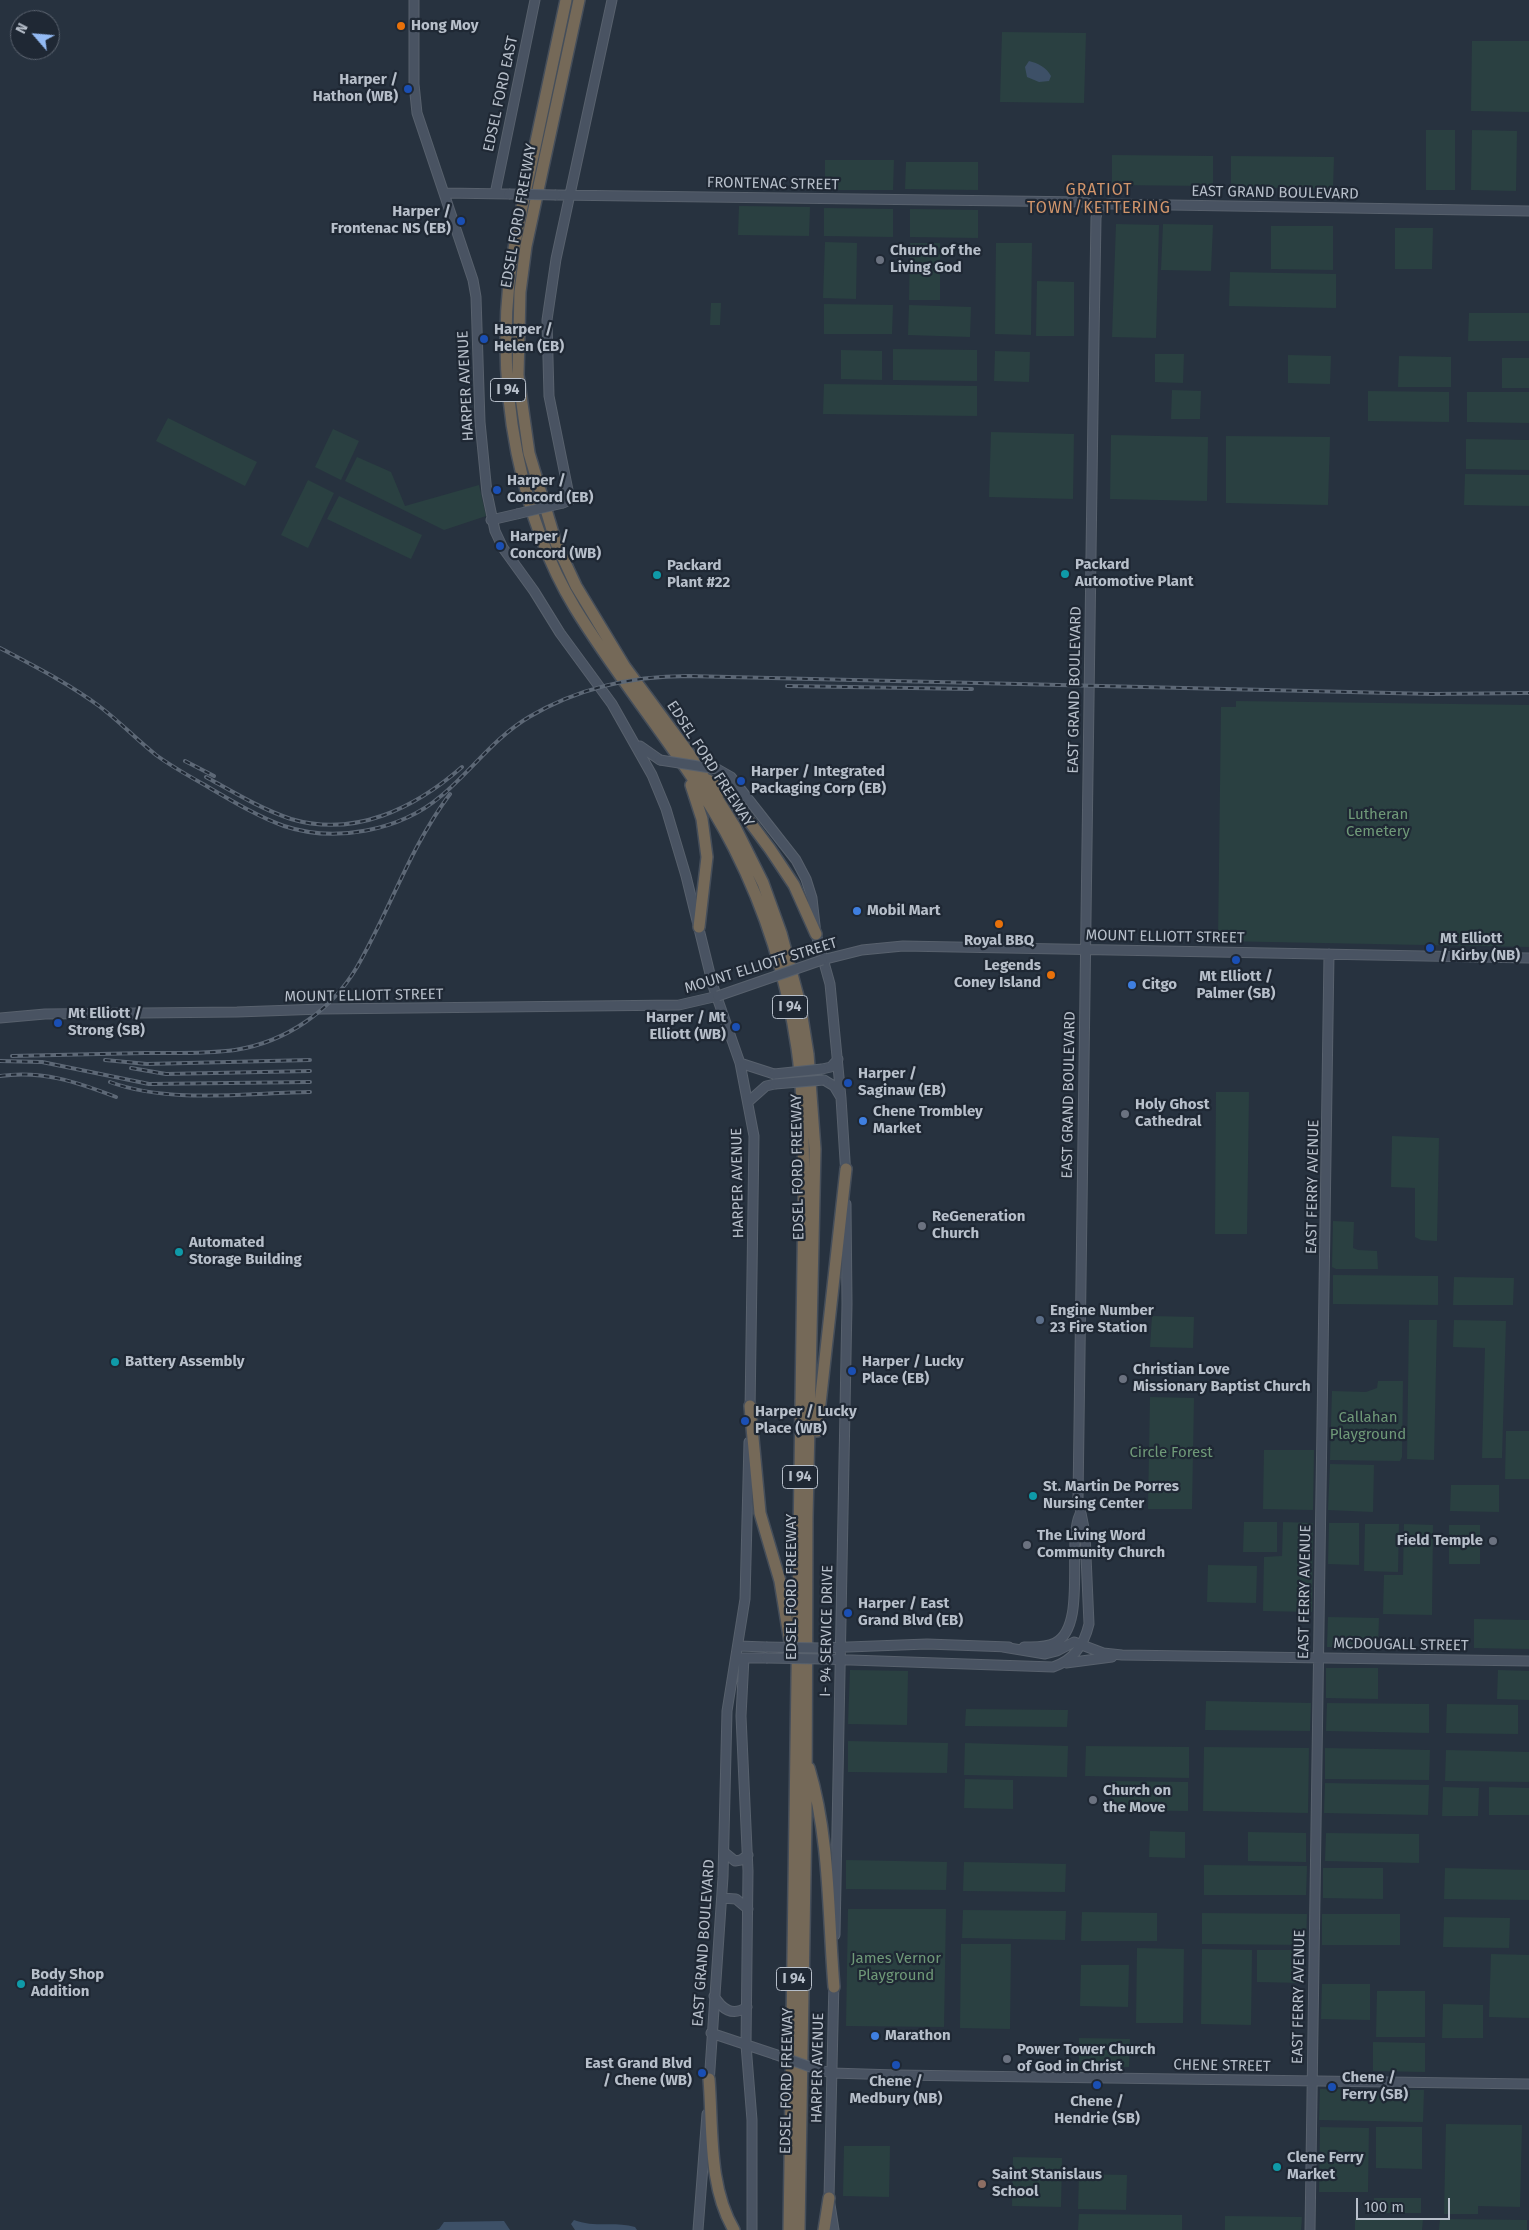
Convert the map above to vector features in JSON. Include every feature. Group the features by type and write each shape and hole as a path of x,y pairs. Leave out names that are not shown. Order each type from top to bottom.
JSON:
{"highway":[{"name":"EDSEL FORD FREEWAY","path":"566,0 516,238 509,284 506,355 513,427 526,491 542,539 574,606 634,698 684,765 734,847 766,925 788,998 798,1050 803,1113 804,1204 789,2230"},
{"name":"EDSEL FORD FREEWAY","path":"579,0 523,263 518,340 518,375 523,417 538,487 556,543 576,586 625,666 680,740 703,776 735,827 763,883 781,933 800,1004 808,1054 815,1149 807,1517 806,1756 798,2230"},
{"path":"684,765 702,819 707,857 699,927"},
{"path":"703,776 729,794 770,849 794,885 816,934"},
{"path":"807,1517 846,1169"},
{"path":"750,1406 760,1513 780,1581 796,1676"},
{"path":"806,1756 816,1789 823,1843 834,1987"},
{"path":"710,2080 717,2186 722,2205 733,2228"},
{"path":"824,2230 829,2198"}],"street":[{"name":"HARPER AVENUE","path":"414,0 414,84 417,114 473,280 476,297 478,400 491,520 503,548 534,591 560,633 601,686 632,737 650,772 666,809 718,996 740,1063 748,1102 754,1136 755,1185 750,1306 750,1406 745,1599 738,1646"},
{"name":"EDSEL FORD EAST","path":"495,194 535,0"},
{"path":"491,520 566,502 549,396 547,336 551,282 612,0"},
{"name":"FRONTENAC STREET","path":"444,193 1085,202 1100,208"},
{"name":"EAST GRAND BOULEVARD","path":"1060,1664 1073,1656 1082,1644 1089,1624 1085,1533 1078,1498 1096,218 1100,208 1111,204 1529,210"},
{"name":"HARPER AVENUE","path":"632,737 645,751 660,760 717,769 730,777 796,860 806,878 812,898 816,934 830,984 838,1059"},
{"path":"650,772 653,763 660,760"},
{"name":"MOUNT ELLIOTT STREET","path":"0,1018 45,1014 679,1005 718,996 822,960 868,949 903,946 1529,958"},
{"name":"EAST FERRY AVENUE","path":"1310,2230 1317,1658 1327,1180 1329,954"},
{"path":"740,1063 774,1074 831,1067 838,1059"},
{"path":"838,1059 846,1169"},
{"path":"748,1102 766,1086 824,1080 834,1086 841,1099"},
{"name":"I- 94 SERVICE DRIVE","path":"838,1816 848,1246 846,1169"},
{"name":"EAST GRAND BOULEVARD","path":"752,2230 752,2120 746,2045 748,1855 738,1646 840,1648 927,1644 1003,1647 1043,1646 1055,1643 1067,1630 1072,1610 1075,1530 1080,1514"},
{"path":"1072,1610 1075,1615 1080,1617 1086,1617 1089,1613"},
{"path":"1003,1647 1045,1654 1057,1651 1074,1642 1082,1644"},
{"name":"MCDOUGALL STREET","path":"1082,1644 1103,1653 1122,1655 1529,1661"},
{"name":"MCDOUGALL STREET","path":"1060,1664 1122,1655"},
{"path":"740,1658 957,1662 1045,1668 1060,1664"},
{"name":"EAST GRAND BOULEVARD","path":"698,2230 722,1898 726,1720 740,1658"},
{"name":"HARPER AVENUE","path":"834,2230 829,2198 838,1816"},
{"path":"724,1852 732,1860 738,1861 748,1855"},
{"path":"722,1898 736,1899 748,1910"},
{"path":"714,1996 728,2011 738,2012 747,2007"},
{"name":"CHENE STREET","path":"712,2033 819,2070 832,2072 1529,2084"}],"green space":[{"path":"1002,32 1086,33 1084,103 1000,102"},
{"path":"1472,41 1529,41 1529,112 1471,111"},
{"path":"1426,130 1455,130 1455,190 1426,190"},
{"path":"1472,130 1517,131 1516,191 1471,190"},
{"path":"1112,155 1213,156 1213,186 1112,185"},
{"path":"1231,156 1334,157 1333,189 1231,187"},
{"path":"825,160 894,160 893,190 825,190"},
{"path":"906,162 978,162 978,190 905,189"},
{"path":"739,206 810,207 809,236 738,235"},
{"path":"824,208 893,209 893,237 824,236"},
{"path":"910,209 978,210 978,238 910,237"},
{"path":"1116,224 1159,225 1156,338 1112,337"},
{"path":"1163,224 1213,225 1211,271 1161,270"},
{"path":"1271,226 1333,226 1333,270 1271,269"},
{"path":"1395,228 1433,228 1432,269 1395,269"},
{"path":"825,242 857,243 856,299 823,298"},
{"path":"910,243 940,243 940,300 909,300"},
{"path":"996,243 1032,243 1031,335 995,334"},
{"path":"1230,272 1336,274 1336,308 1229,306"},
{"path":"1037,281 1074,282 1074,336 1036,336"},
{"path":"711,303 721,303 720,325 710,325"},
{"path":"824,304 893,305 892,334 824,334"},
{"path":"909,305 971,307 970,337 908,335"},
{"path":"1469,313 1529,313 1529,341 1468,341"},
{"path":"893,349 977,350 977,381 893,380"},
{"path":"841,350 882,351 882,380 841,379"},
{"path":"995,351 1030,352 1029,382 994,381"},
{"path":"1155,354 1184,354 1183,383 1155,382"},
{"path":"1288,355 1331,356 1330,384 1288,383"},
{"path":"1399,356 1451,357 1451,387 1398,387"},
{"path":"1502,358 1529,358 1529,388 1502,388"},
{"path":"824,384 977,386 977,416 823,414"},
{"path":"1172,390 1201,391 1200,419 1171,419"},
{"path":"1368,391 1449,392 1449,422 1368,421"},
{"path":"1467,392 1529,392 1529,423 1467,422"},
{"path":"168,418 257,462 245,486 156,441"},
{"path":"333,429 359,441 341,480 315,467"},
{"path":"991,432 1074,434 1073,499 989,497"},
{"path":"1111,435 1208,437 1207,501 1110,499"},
{"path":"1226,436 1330,437 1328,505 1226,503"},
{"path":"1466,439 1529,440 1529,470 1466,469"},
{"path":"357,457 391,472 405,506 479,485 486,516 444,530 345,481"},
{"path":"1465,474 1529,475 1529,506 1464,505"},
{"path":"308,480 334,493 308,548 281,535"},
{"path":"339,496 422,535 411,559 327,519"},
{"name":"Lutheran Cemetery","path":"1236,701 1529,705 1529,947 1218,941 1221,707 1236,707"},
{"path":"1216,1092 1249,1092 1247,1234 1215,1234"},
{"path":"1392,1136 1439,1138 1437,1241 1421,1240 1415,1237 1415,1188 1391,1187"},
{"path":"1333,1221 1354,1222 1353,1248 1377,1251 1378,1269 1336,1269 1332,1267"},
{"path":"1333,1275 1438,1276 1438,1305 1333,1304"},
{"path":"1454,1277 1514,1278 1513,1305 1453,1305"},
{"path":"1152,1316 1194,1317 1193,1348 1150,1347"},
{"path":"1409,1320 1437,1320 1434,1460 1407,1459"},
{"path":"1454,1320 1506,1321 1502,1458 1482,1458 1485,1348 1453,1347"},
{"name":"Callahan Playground","path":"1378,1381 1403,1381 1402,1457 1400,1461 1330,1460 1332,1391 1366,1392 1377,1388"},
{"name":"Circle Forest","path":"1150,1397 1194,1398 1192,1509 1148,1509"},
{"path":"1506,1431 1529,1431 1529,1479 1505,1479"},
{"path":"1264,1450 1314,1450 1313,1510 1263,1509"},
{"path":"1330,1464 1374,1465 1373,1512 1328,1510"},
{"path":"1451,1485 1499,1485 1499,1512 1450,1511"},
{"path":"1244,1522 1277,1522 1277,1552 1243,1552"},
{"path":"1283,1522 1313,1523 1312,1612 1263,1611 1264,1557 1282,1556"},
{"path":"1329,1523 1359,1523 1359,1565 1328,1564"},
{"path":"1365,1524 1399,1524 1398,1572 1364,1571"},
{"path":"1404,1524 1433,1525 1432,1615 1383,1614 1384,1575 1403,1575"},
{"path":"1449,1525 1480,1525 1480,1564 1449,1564"},
{"path":"1208,1565 1257,1566 1256,1603 1207,1602"},
{"path":"1328,1617 1379,1618 1378,1647 1327,1647"},
{"path":"1474,1619 1529,1620 1529,1649 1474,1648"},
{"path":"1326,1668 1378,1668 1378,1699 1326,1698"},
{"path":"850,1670 908,1671 907,1725 848,1724"},
{"path":"1498,1670 1529,1671 1529,1700 1497,1699"},
{"path":"1206,1701 1311,1703 1310,1731 1205,1730"},
{"path":"1327,1703 1429,1704 1429,1733 1326,1731"},
{"path":"1447,1704 1518,1705 1518,1734 1446,1733"},
{"path":"966,1709 1068,1710 1067,1727 965,1726"},
{"path":"848,1741 948,1743 947,1773 848,1772"},
{"path":"965,1743 1068,1746 1067,1777 964,1775"},
{"path":"1086,1746 1189,1747 1189,1778 1085,1776"},
{"path":"1204,1747 1309,1748 1308,1813 1203,1811"},
{"path":"1325,1748 1430,1750 1429,1780 1325,1779"},
{"path":"1446,1750 1529,1752 1529,1782 1445,1781"},
{"path":"965,1779 1013,1780 1013,1809 964,1808"},
{"path":"1112,1781 1188,1782 1188,1811 1111,1810"},
{"path":"1325,1783 1429,1785 1428,1815 1324,1813"},
{"path":"1443,1787 1479,1788 1478,1816 1442,1816"},
{"path":"1489,1787 1529,1788 1529,1815 1489,1815"},
{"path":"1150,1831 1185,1832 1185,1858 1149,1857"},
{"path":"1248,1832 1306,1833 1306,1862 1248,1861"},
{"path":"1326,1833 1419,1834 1419,1863 1325,1861"},
{"path":"846,1860 947,1862 946,1890 846,1889"},
{"path":"964,1862 1066,1864 1065,1892 963,1891"},
{"path":"1204,1865 1307,1866 1306,1895 1204,1895"},
{"path":"1323,1868 1383,1868 1383,1899 1323,1898"},
{"path":"1445,1868 1529,1870 1529,1900 1444,1899"},
{"name":"James Vernor Playground","path":"848,1909 946,1909 944,2027 846,2026"},
{"path":"963,1910 1066,1911 1065,1940 962,1938"},
{"path":"1082,1912 1157,1913 1157,1941 1081,1941"},
{"path":"1202,1913 1307,1914 1306,1945 1202,1944"},
{"path":"1322,1914 1400,1914 1400,1945 1322,1945"},
{"path":"1444,1917 1510,1918 1509,1948 1443,1947"},
{"path":"961,1944 1011,1944 1010,2029 960,2028"},
{"path":"1137,1948 1184,1949 1183,2023 1136,2023"},
{"path":"1202,1949 1252,1950 1251,2025 1201,2024"},
{"path":"1257,1950 1305,1950 1304,1983 1257,1982"},
{"path":"1491,1954 1529,1955 1529,2018 1489,2017"},
{"path":"1081,1965 1129,1965 1128,2007 1080,2006"},
{"path":"1322,1984 1370,1984 1370,2020 1321,2019"},
{"path":"1377,1991 1425,1991 1425,2037 1376,2037"},
{"path":"1443,2004 1483,2005 1483,2038 1442,2038"},
{"path":"1079,2038 1130,2039 1129,2067 1079,2066"},
{"path":"1373,2042 1425,2043 1425,2072 1373,2071"},
{"path":"1320,2089 1424,2090 1423,2122 1319,2120"},
{"path":"1446,2124 1522,2125 1520,2207 1478,2206 1478,2214 1444,2214"},
{"path":"1320,2127 1369,2128 1368,2192 1319,2192"},
{"path":"1376,2127 1422,2127 1422,2169 1376,2168"},
{"path":"844,2146 890,2146 889,2197 843,2196"},
{"path":"1013,2157 1062,2158 1061,2207 1012,2206"},
{"path":"1079,2174 1127,2175 1126,2210 1078,2209"},
{"path":"1374,2198 1421,2198 1421,2213 1374,2213"},
{"path":"1079,2214 1182,2215 1182,2230 1078,2230"},
{"path":"1225,2216 1302,2217 1301,2230 1225,2230"},
{"path":"1355,2218 1423,2219 1422,2230 1355,2230"},
{"path":"1440,2219 1527,2220 1527,2230 1439,2230"}],"water":[{"path":"1029,61 1045,68 1051,76 1049,81 1039,82 1027,77 1025,67"},
{"path":"574,2220 589,2224 627,2225 635,2227 637,2230 575,2230 571,2224"},
{"path":"504,2221 510,2230 436,2230 444,2222"}],"railway":[{"path":"0,648 75,690 106,712 156,755 233,801 284,826 324,833 366,830 406,818 425,808 441,796 494,744 516,725 529,717 567,698 586,691 646,678 688,676 1432,694 1529,693"},
{"path":"787,686 972,689"},
{"path":"185,761 214,776"},
{"path":"206,777 280,815 315,824 338,825 361,822 383,816 424,795 462,767"},
{"path":"12,1056 224,1051 254,1046 289,1032 305,1022 334,997 357,967 423,835 450,794"},
{"path":"105,1060 147,1064 310,1060"},
{"path":"0,1061 42,1062 149,1084 310,1082"},
{"path":"131,1068 166,1074 310,1071"},
{"path":"0,1076 45,1076 73,1082 116,1097"},
{"path":"110,1082 133,1089 183,1095 208,1096 310,1092"}],"place":[{"name":"Hong Moy","path":"401,26"},
{"name":"Harper / Hathon (WB)","path":"408,89"},
{"name":"Harper / Frontenac NS (EB)","path":"461,221"},
{"name":"Church of the Living God","path":"880,260"},
{"name":"Harper / Helen (EB)","path":"484,339"},
{"name":"Harper / Concord (EB)","path":"497,490"},
{"name":"Harper / Concord (WB)","path":"500,546"},
{"name":"Packard Automotive Plant","path":"1065,574"},
{"name":"Packard Plant #22","path":"657,575"},
{"name":"Harper / Integrated Packaging Corp (EB)","path":"741,781"},
{"name":"Mobil Mart","path":"857,911"},
{"name":"Royal BBQ","path":"999,924"},
{"name":"Mt Elliott / Kirby (NB)","path":"1430,948"},
{"name":"Mt Elliott / Palmer (SB)","path":"1236,960"},
{"name":"Legends Coney Island","path":"1051,975"},
{"name":"Citgo","path":"1132,985"},
{"name":"Mt Elliott / Strong (SB)","path":"58,1023"},
{"name":"Harper / Mt Elliott (WB)","path":"736,1027"},
{"name":"Harper / Saginaw (EB)","path":"848,1083"},
{"name":"Holy Ghost Cathedral","path":"1125,1114"},
{"name":"Chene Trombley Market","path":"863,1121"},
{"name":"ReGeneration Church","path":"922,1226"},
{"name":"Automated Storage Building","path":"179,1252"},
{"name":"Engine Number 23 Fire Station","path":"1040,1320"},
{"name":"Battery Assembly","path":"115,1362"},
{"name":"Harper / Lucky Place (EB)","path":"852,1371"},
{"name":"Christian Love Missionary Baptist Church","path":"1123,1379"},
{"name":"Harper / Lucky Place (WB)","path":"745,1421"},
{"name":"St. Martin De Porres Nursing Center","path":"1033,1496"},
{"name":"Field Temple","path":"1493,1541"},
{"name":"The Living Word Community Church","path":"1027,1545"},
{"name":"Harper / East Grand Blvd (EB)","path":"848,1613"},
{"name":"Church on the Move","path":"1093,1800"},
{"name":"Body Shop Addition","path":"21,1984"},
{"name":"Marathon","path":"875,2036"},
{"name":"Power Tower Church of God in Christ","path":"1007,2059"},
{"name":"Chene / Medbury (NB)","path":"896,2065"},
{"name":"East Grand Blvd / Chene (WB)","path":"702,2073"},
{"name":"Chene / Hendrie (SB)","path":"1097,2085"},
{"name":"Chene / Ferry (SB)","path":"1332,2087"},
{"name":"Clene Ferry Market","path":"1277,2167"},
{"name":"Saint Stanislaus School","path":"982,2184"}],"district":[{"name":"GRATIOT TOWN/KETTERING","path":"1099,200"}]}
